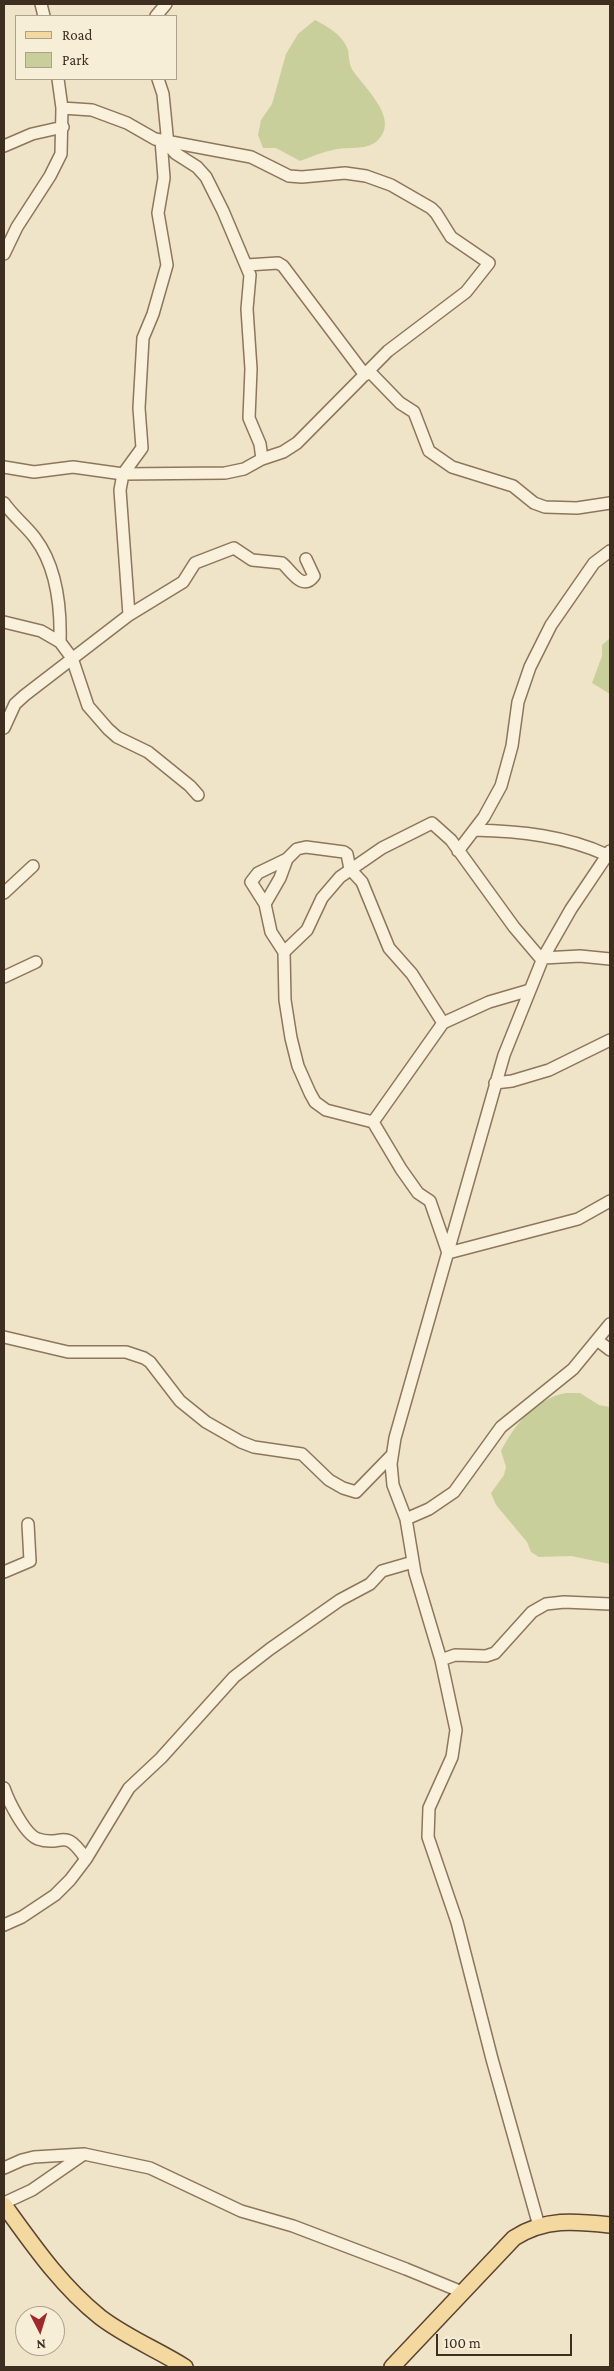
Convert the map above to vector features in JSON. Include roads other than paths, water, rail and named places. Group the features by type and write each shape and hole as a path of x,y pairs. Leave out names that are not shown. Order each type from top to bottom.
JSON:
{"main road":[{"path":"4,2204 52,2271 81,2301 123,2332 178,2365"},
{"path":"392,2367 514,2238 529,2228 549,2222 610,2225"}],"street":[{"path":"157,15 166,4"},
{"path":"4,254 17,227 59,161 63,127 58,80"},
{"path":"129,615 120,490 123,474 142,448 139,404 143,338 153,314 167,265 158,212 164,178 163,94 158,80"},
{"path":"4,467 34,472 74,467 123,474 225,473 244,469 262,459 283,452 297,443 388,351 466,292 488,263 451,237 436,212 431,208 382,181 357,174 345,173 302,177 288,176 252,158 164,141 127,122 99,112 84,108 62,108"},
{"path":"4,146 32,134 63,127"},
{"path":"164,141 170,149 192,163 206,177 247,265 251,280 248,309 251,369 249,418 260,444 262,459"},
{"path":"247,265 278,263 284,266 367,373 400,403 414,412 429,451 452,467 513,486 534,504 545,507 577,508 610,503"},
{"path":"4,503 36,539 50,569 59,608 60,642"},
{"path":"4,728 19,700 129,615 183,582 196,563 220,555 233,548 252,560 282,563 301,581 311,580 314,576 306,559"},
{"path":"458,851 484,818 501,786 512,746 517,708 533,660 566,601 578,588 594,563 610,551"},
{"path":"4,622 41,631 60,642 72,658 88,706 108,730 117,737 148,752 190,786 198,795"},
{"path":"284,952 307,930 328,890 350,869 382,848 432,823 451,840 514,927 543,959"},
{"path":"474,830 558,838 609,853 571,909 543,959 494,1083 475,1163 391,1456 393,1485 406,1519 413,1562 441,1660 456,1730 455,1745 446,1772 429,1808 428,1837 457,1922 492,2059 539,2226"},
{"path":"443,1023 412,974 389,948 365,888 350,869 347,854 335,849 301,848 287,859 258,873 251,880 251,884 265,904 271,932 284,952 284,985 289,1024 298,1066 310,1093 316,1102 326,1110 373,1122 401,1169 418,1193 430,1202 448,1253"},
{"path":"265,904 280,878 287,859"},
{"path":"4,893 33,866"},
{"path":"543,959 580,956 610,960"},
{"path":"4,976 36,962"},
{"path":"373,1122 443,1023 489,1002 530,990"},
{"path":"494,1083 512,1081 549,1070 610,1040"},
{"path":"448,1253 565,1223 589,1214 610,1201"},
{"path":"406,1519 429,1509 454,1492 501,1427 568,1373 610,1324"},
{"path":"4,1337 68,1352 126,1352 144,1358 150,1362 172,1393 195,1415 246,1444 261,1449 302,1454 322,1476 349,1490 356,1492 391,1456"},
{"path":"597,1340 610,1350"},
{"path":"4,1572 30,1561 28,1524"},
{"path":"4,1926 22,1917 55,1895 86,1859 129,1788 161,1758 234,1676 340,1600 370,1584 382,1571 413,1562"},
{"path":"441,1660 455,1655 486,1656 495,1653 532,1612 546,1604 564,1602 610,1604"},
{"path":"4,1788 25,1827 34,1838 40,1840 67,1839 76,1844 86,1859"},
{"path":"4,2204 32,2190 84,2154"},
{"path":"4,2168 34,2157 84,2154 150,2168 241,2211 293,2226 462,2292"}]}
